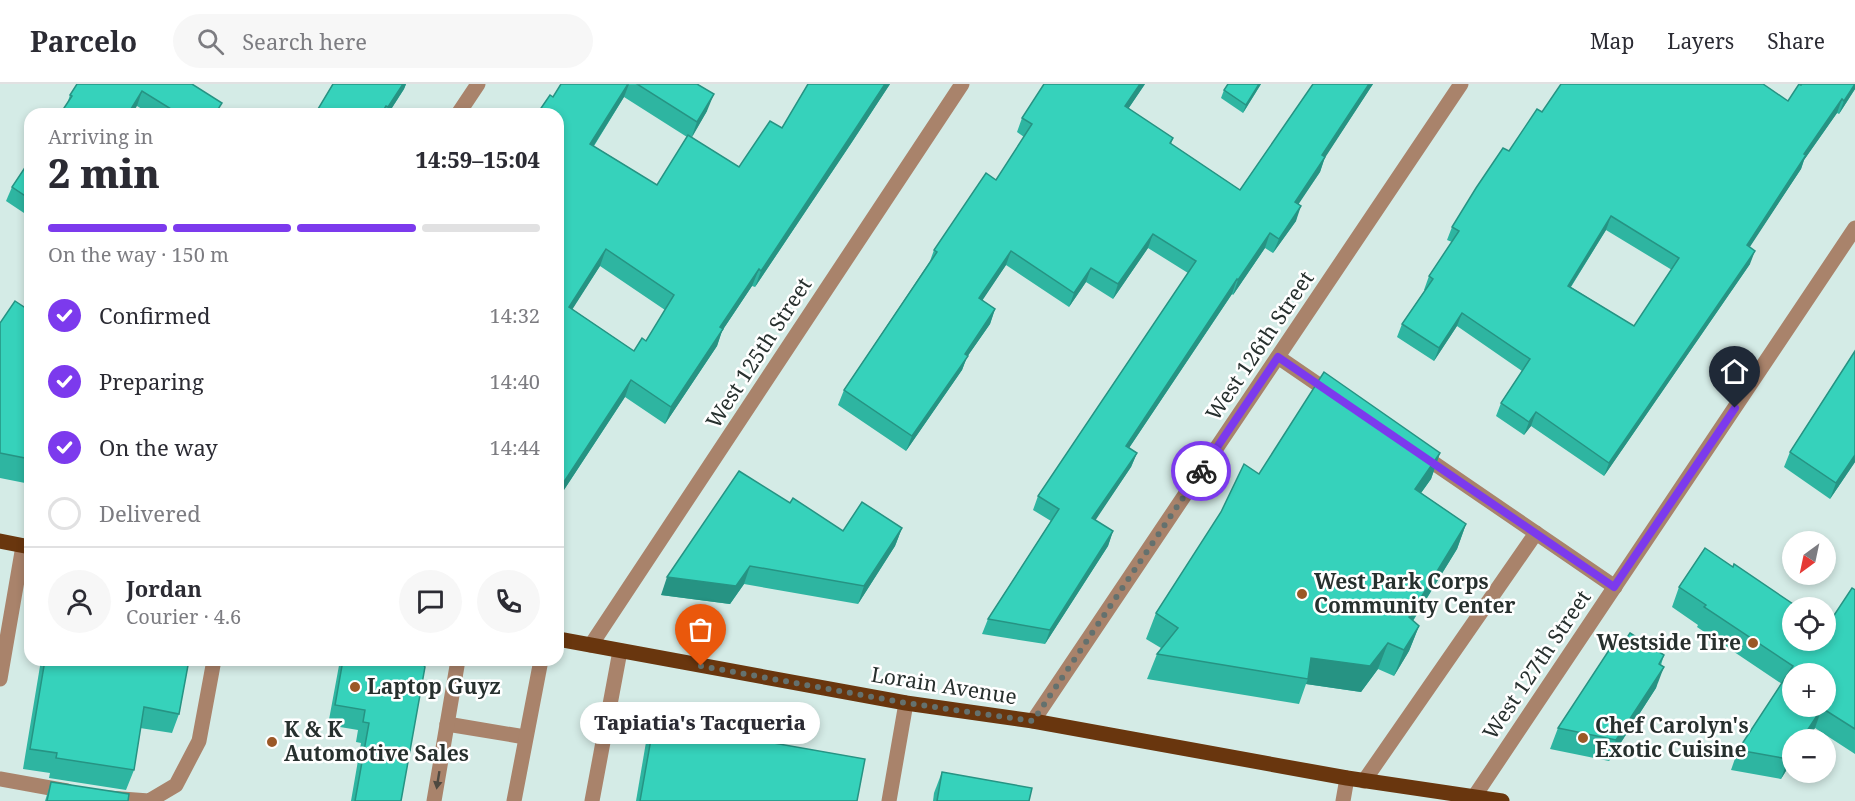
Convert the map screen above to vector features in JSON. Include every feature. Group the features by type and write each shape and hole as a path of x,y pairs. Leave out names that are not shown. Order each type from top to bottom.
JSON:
{"main road":[{"path":"0,541 24,546"},
{"name":"Lorain Avenue","path":"564,640 906,703 1033,721 1446,797 1474,797 1502,801"}],"street":[{"path":"462,108 478,84"},
{"name":"West 125th Street","path":"591,645 962,84"},
{"name":"West 126th Street","path":"1033,721 1461,84"},
{"name":"West 127th Street","path":"1474,797 1855,228"},
{"path":"1278,357 1348,405"},
{"path":"1407,445 1614,587"},
{"path":"1364,781 1536,533"},
{"path":"0,679 24,556"},
{"path":"592,801 620,651"},
{"path":"0,779 115,799 149,801 176,785 199,741 213,666"},
{"path":"434,801 457,666"},
{"path":"514,801 540,666"},
{"path":"889,801 906,703"},
{"path":"447,724 525,736"},
{"path":"1343,801 1347,778"}],"building":[{"path":"77,84 192,84 222,103 219,108 169,108 142,91 132,108 64,108 72,96 70,95"},
{"path":"333,84 403,84 388,107 385,108 319,108"},
{"path":"561,84 628,84 590,144 657,185 688,135 739,167 770,121 782,128 808,84 885,84 761,271 759,269 720,327 723,329 671,407 631,380 564,482 564,108 541,108 550,95 553,97","holes":["606,249 674,295 646,341 642,338 634,351 569,307"]},
{"path":"637,84 697,84 714,94 697,122"},
{"path":"1044,84 1140,84 1125,106 1173,138 1170,143 1240,190 1313,84 1369,84 1322,155 1325,157 1295,202 1301,206 1279,239 1270,233 1126,446 1137,453 1092,518 1113,531 1050,630 988,619 1059,509 1038,496 1196,261 1153,234 1118,284 1091,268 1074,293 1011,251 979,298 995,309 965,354 968,356 912,436 844,390 937,252 934,250 986,173 996,180 1032,124 1022,118"},
{"path":"1228,84 1259,84 1246,105 1224,90"},
{"path":"1561,84 1763,84 1788,101 1799,84 1855,84 1804,154 1806,155 1747,245 1755,251 1609,463 1536,412 1529,422 1501,403 1530,359 1462,313 1439,348 1402,324 1433,279 1429,276 1459,231 1452,227 1476,188 1503,148 1509,151 1537,109 1542,112","holes":["1611,216 1679,258 1634,326 1568,286"]},
{"path":"24,169 24,195 12,187"},
{"path":"15,301 24,307 24,458 0,453 0,323"},
{"path":"1855,351 1855,455 1836,483 1790,452"},
{"name":"West Park Corps Community Center","path":"1324,372 1440,453 1415,489 1466,524 1409,617 1419,626 1404,650 1388,643 1370,666 1311,658 1308,679 1157,654 1178,628 1156,613 1221,512 1244,464 1259,474"},
{"path":"739,471 790,503 793,498 843,531 862,502 902,528 864,586 750,566 736,586 667,577"},
{"path":"1705,548 1733,567 1734,564 1783,597 1782,651 1836,651 1836,612 1852,588 1855,590 1855,729 1836,717 1836,663 1788,663 1704,607 1706,605 1679,587"},
{"path":"1630,633 1664,655 1659,664 1664,667 1616,740 1558,728 1617,638 1624,642"},
{"path":"44,666 188,666 179,714 144,707 134,770 56,758 57,753 30,749"},
{"path":"342,666 425,667 401,801 355,801 369,723 363,722 365,710 335,705"},
{"path":"1782,683 1782,717 1816,717 1808,729 1782,729 1782,758 1738,750"},
{"path":"654,722 865,759 857,801 640,801"},
{"path":"942,772 1032,788 1029,801 937,801"},
{"path":"51,782 129,794 128,801 47,801"}],"way so far":[{"path":"701,666 906,703 1033,721 1201,471"}],"place":[{"name":"West Park Corps Community Center","path":"1302,594"},
{"name":"Westside Tire","path":"1753,643"},
{"name":"Tapiatia's Tacqueria","path":"701,666"},
{"name":"Laptop Guyz","path":"355,687"},
{"name":"Chef Carolyn's Exotic Cuisine","path":"1583,738"},
{"name":"K & K Automotive Sales","path":"272,742"}],"route":[{"path":"1201,471 1278,357 1614,587 1735,408"}]}
